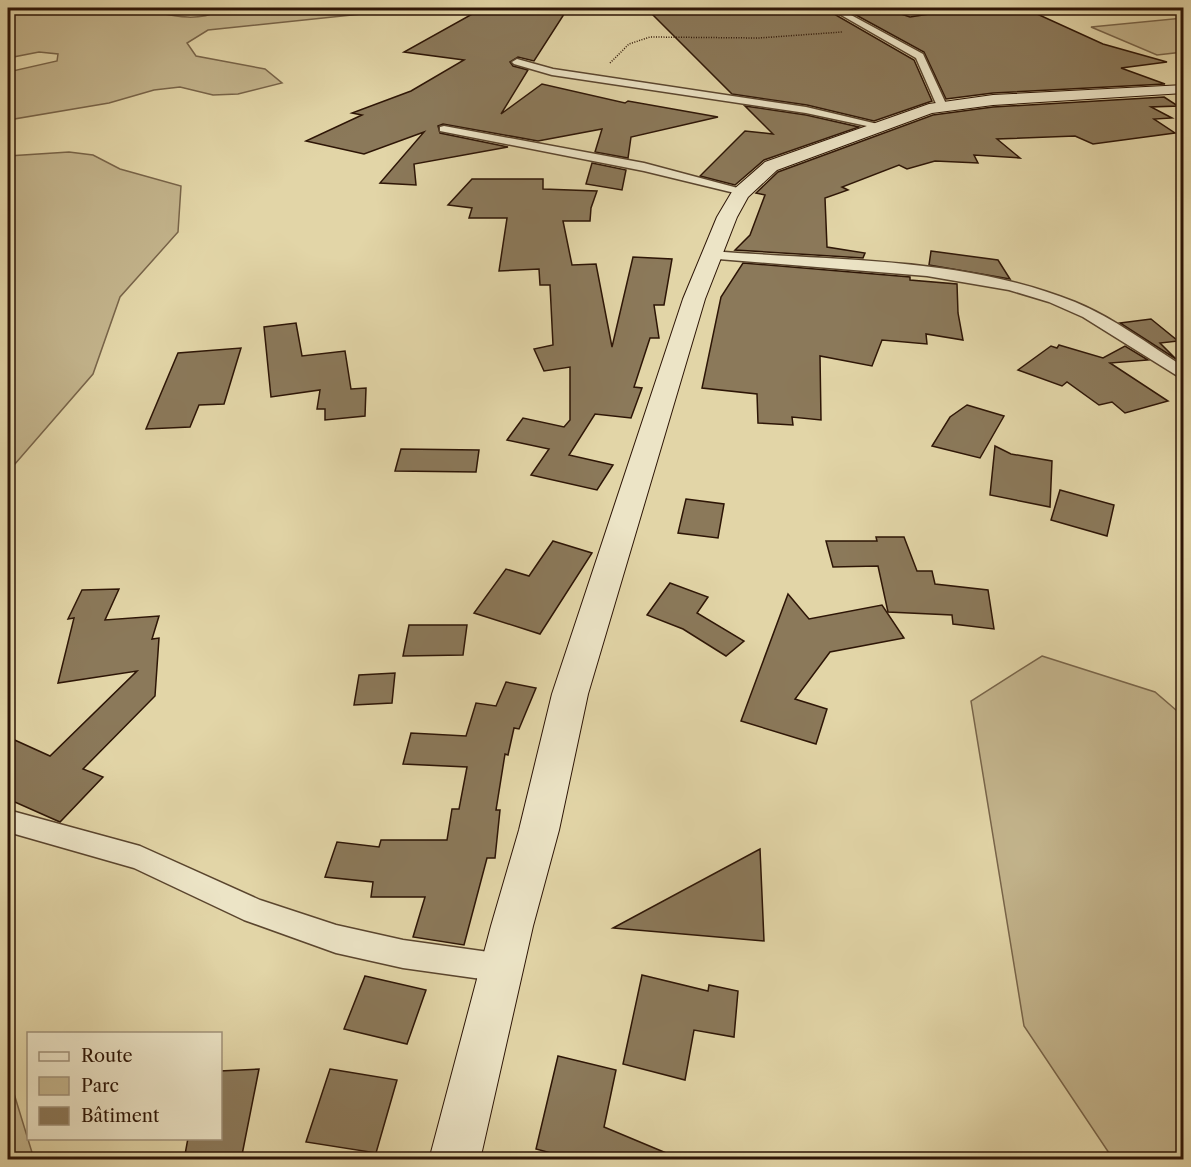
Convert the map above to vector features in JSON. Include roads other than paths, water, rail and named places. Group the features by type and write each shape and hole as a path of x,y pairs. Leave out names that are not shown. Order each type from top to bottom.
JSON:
{"street":[{"path":"832,8 920,56 942,106"},
{"path":"517,62 580,76 806,110 881,126"},
{"path":"454,1160 570,694 694,299 727,217 743,190 771,166 942,106 1062,94 1184,89"},
{"path":"444,129 644,167 743,190"},
{"path":"711,255 767,261 895,267 1022,290 1055,299 1083,311 1184,375"},
{"path":"8,821 140,858 254,911 336,939 403,954 503,968"}]}
